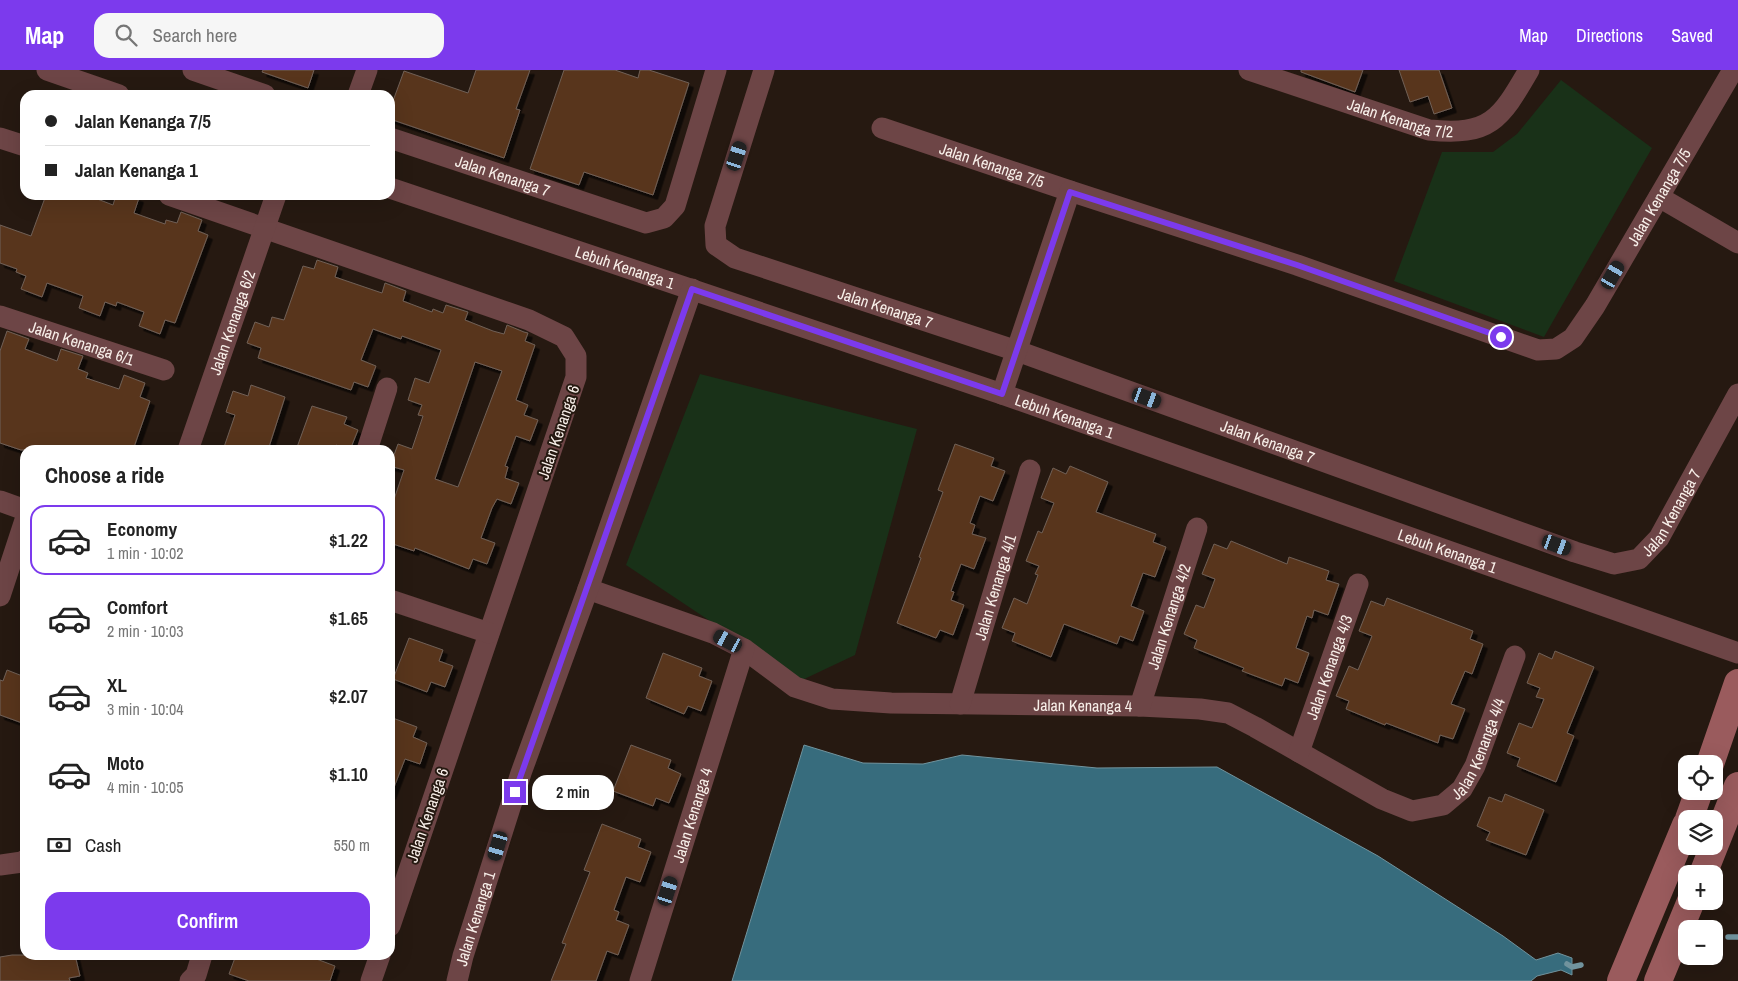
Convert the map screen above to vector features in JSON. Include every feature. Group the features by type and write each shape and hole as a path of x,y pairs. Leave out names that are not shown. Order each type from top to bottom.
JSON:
{"street":[{"path":"46,70 104,90"},
{"path":"193,70 251,90"},
{"path":"360,90 367,70"},
{"name":"Jalan Kenanga 7","path":"395,140 646,223 664,218 675,206 716,70"},
{"name":"Jalan Kenanga 7","path":"764,70 715,226 716,244 735,258 1016,351 1614,564 1639,559 1659,538 1738,394"},
{"name":"Jalan Kenanga 7/2","path":"1249,70 1428,130 1452,132 1478,128 1498,117 1516,93 1529,70"},
{"name":"Jalan Kenanga 7/5","path":"882,128 1070,192 1297,265 1538,350 1556,349 1572,338 1595,306 1732,70"},
{"path":"0,138 20,144"},
{"name":"Lebuh Kenanga 1","path":"395,190 1002,394 1738,653"},
{"path":"1002,394 1070,192"},
{"path":"1659,197 1738,243"},
{"name":"Jalan Kenanga 6","path":"184,200 529,320 564,337 576,356 576,378 395,911"},
{"name":"Jalan Kenanga 6/2","path":"190,445 274,200"},
{"name":"Jalan Kenanga 1","path":"457,981 463,956 521,774 588,589 692,289"},
{"name":"Jalan Kenanga 6/1","path":"0,316 164,370"},
{"path":"369,445 387,388"},
{"name":"Jalan Kenanga 4/1","path":"960,704 1030,470"},
{"path":"0,501 20,508"},
{"name":"Jalan Kenanga 4/2","path":"1140,706 1197,528"},
{"path":"0,596 20,535"},
{"name":"Jalan Kenanga 4/3","path":"1300,752 1358,584"},
{"name":"Jalan Kenanga 4","path":"588,589 713,633 744,649 796,687 832,699 891,703 1140,706 1200,709 1228,713 1382,799 1412,810"},
{"path":"395,602 489,633"},
{"name":"Jalan Kenanga 4","path":"640,981 744,649"},
{"name":"Jalan Kenanga 4/4","path":"1412,810 1443,805 1462,789 1475,766 1515,656"},
{"path":"1713,755 1738,683"},
{"path":"1706,865 1738,786"},
{"path":"1621,981 1678,845"},
{"path":"0,865 20,862"},
{"path":"1658,981 1687,910"},
{"path":"190,981 196,974 200,960"},
{"path":"371,981 378,960"}],"green space":[{"path":"1561,80 1652,148 1544,337 1394,281 1442,152 1493,152 1517,134"},
{"path":"700,374 917,429 855,655 800,681 626,565"}],"water":[{"path":"804,745 863,763 923,764 962,755 1097,768 1217,767 1378,856 1503,936 1536,960 1558,953 1572,958 1572,975 1561,970 1537,976 1531,981 732,981"}],"building":[{"path":"263,70 314,70 308,88 262,72"},
{"path":"476,70 530,70 516,109 520,110 504,158 395,121 395,95 404,71 468,93"},
{"path":"564,70 615,70 638,78 640,70 649,70 689,83 653,195 584,172 579,185 530,169"},
{"path":"1301,70 1363,70 1355,92 1301,72"},
{"path":"1399,70 1439,70 1452,108 1434,114 1428,96 1410,102"},
{"path":"44,200 100,200 113,205 114,200 138,200 134,213 165,224 166,220 177,223 181,212 202,220 198,231 208,235 175,323 165,320 160,334 139,326 144,312 117,302 116,306 105,302 100,316 79,308 83,296 47,283 42,297 21,289 26,276 16,272 17,269 0,263 0,225 31,236"},
{"path":"317,260 338,267 335,277 382,293 385,283 406,291 403,301 432,312 433,309 443,313 446,305 468,312 465,320 493,331 504,334 507,325 528,333 525,341 535,345 516,400 528,405 524,415 538,420 530,441 516,436 505,466 508,467 505,478 519,483 511,504 497,499 492,508 481,538 495,543 487,564 473,559 469,569 415,548 414,551 395,545 395,496 404,470 395,467 395,452 398,444 412,449 423,416 418,415 422,405 408,400 415,378 429,383 441,350 402,336 401,339 373,329 361,360 376,366 368,387 354,382 351,390 258,358 261,348 247,343 255,322 269,327 272,317 284,320 303,266 314,269","holes":["475,362 502,371 458,487 435,479"]},
{"path":"7,331 29,339 25,349 57,361 61,349 83,356 78,369 88,373 86,378 119,389 124,375 145,383 140,397 150,401 135,445 20,445 20,450 0,443 0,351"},
{"path":"251,385 285,397 270,445 225,445 235,415 226,412 233,391 248,396"},
{"path":"312,406 347,417 344,424 358,430 352,445 298,445"},
{"path":"955,444 994,458 991,466 1005,471 993,501 980,496 970,523 975,525 972,534 986,538 974,569 961,564 951,591 954,592 951,600 964,605 953,635 940,630 936,638 897,623 943,492 938,490"},
{"path":"1070,466 1108,482 1096,512 1156,534 1153,542 1166,547 1155,577 1143,573 1131,606 1144,611 1133,641 1120,636 1117,644 1064,624 1051,657 1012,641 1015,633 1002,628 1014,598 1027,604 1038,575 1035,574 1039,566 1026,561 1038,531 1042,533 1054,503 1041,498 1053,468 1066,474"},
{"path":"1231,541 1287,564 1289,557 1329,571 1326,580 1339,584 1328,615 1314,610 1312,618 1307,616 1296,648 1309,653 1298,683 1285,678 1282,686 1242,671 1244,668 1194,648 1197,640 1184,634 1196,605 1204,608 1215,579 1202,574 1214,544 1227,549"},
{"path":"1387,598 1473,631 1470,639 1483,644 1472,674 1465,671 1451,704 1465,709 1453,739 1440,735 1438,743 1386,723 1385,725 1346,709 1349,701 1336,696 1349,666 1358,670 1372,636 1359,631 1371,601 1384,606"},
{"path":"409,638 443,650 439,661 453,666 445,687 431,682 427,692 395,680 395,674"},
{"path":"1555,651 1594,667 1567,733 1574,736 1556,782 1517,766 1520,758 1507,753 1519,723 1532,728 1544,699 1536,697 1540,688 1527,683 1539,653 1552,659"},
{"path":"663,653 702,668 699,676 712,681 701,711 688,706 684,714 646,698"},
{"path":"7,670 20,675 20,722 0,715 0,680 3,681"},
{"path":"395,719 417,727 413,737 427,743 420,764 405,759 395,785"},
{"path":"631,745 671,760 668,768 681,774 669,803 656,798 653,806 613,791"},
{"path":"1505,794 1544,810 1526,855 1486,840 1490,832 1477,826 1489,797 1502,802"},
{"path":"602,824 641,839 638,847 651,852 640,882 626,877 614,910 619,912 616,920 629,925 618,955 607,951 596,981 551,981 566,944 562,943 590,872 584,870"},
{"path":"20,955 20,960 76,960 80,976 69,978 70,981 0,981 0,957"},
{"path":"234,960 319,960 335,966 330,981 249,981 229,974"}],"waterway":[{"path":"1728,937 1738,937"},
{"path":"1567,964 1572,967 1581,965"}],"route":[{"path":"515,792 692,289 1002,394 1070,192 1297,265 1501,337"}]}
